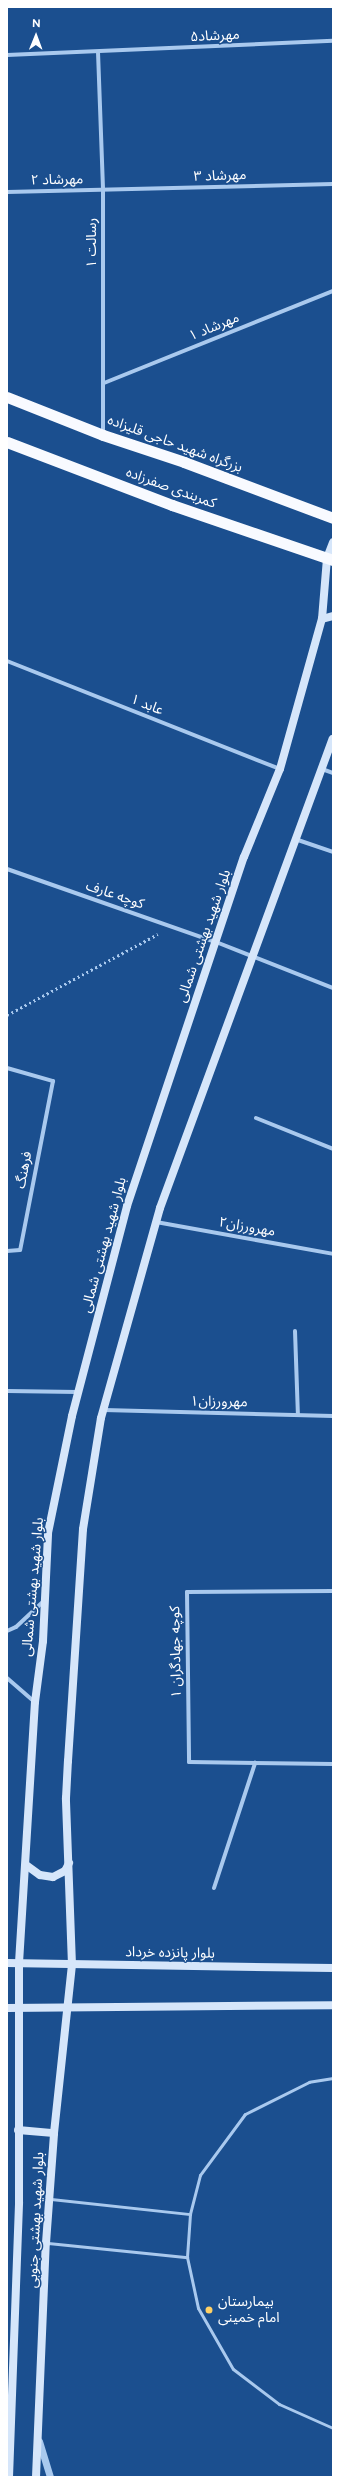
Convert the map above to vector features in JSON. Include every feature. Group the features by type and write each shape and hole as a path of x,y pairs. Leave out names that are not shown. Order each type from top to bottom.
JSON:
{"highway":[{"name":"بزرگراه شهید حاجی قلیزاده","path":"7,397 103,434 184,462 333,518"},
{"name":"کمربندی صفرزاده","path":"7,442 172,505 330,559"}],"main road":[{"name":"بلوار شهید بهشتی شمالی","path":"18,1963 26,1865 36,1702 45,1601 48,1533 78,1392 127,1206 244,857 280,769 322,619 333,542"},
{"path":"322,619 333,616"},
{"path":"72,1965 66,1798 84,1529 104,1410 156,1222 295,838 333,740"},
{"path":"26,1865 40,1875 53,1878 65,1871 69,1861"},
{"name":"بلوار پانزده خرداد","path":"7,1963 333,1968"},
{"name":"بلوار شهید بهشتی جنوبی","path":"8,2477 18,2218 18,1963"},
{"name":"بلوار شهید بهشتی جنوبی","path":"36,2477 46,2243 54,2133 72,1965"},
{"path":"7,2008 67,2009 333,2005"},
{"path":"18,2130 54,2133"}],"street":[{"name":"مهرشاد۵","path":"7,55 333,42"},
{"name":"رسالت ۱","path":"98,52 106,190 103,434"},
{"name":"مهرشاد ۳","path":"106,190 333,184"},
{"name":"مهرشاد ۲","path":"7,192 106,190"},
{"name":"مهرشاد ۱","path":"104,383 333,291"},
{"name":"عابد ۱","path":"7,661 280,769"},
{"path":"322,769 333,773"},
{"path":"295,838 333,852"},
{"name":"کوچه عارف","path":"7,869 216,942 333,988"},
{"name":"فرهنگ","path":"7,1068 53,1081 20,1250 7,1250"},
{"path":"256,1118 333,1148"},
{"name":"مهرورزان۲","path":"156,1222 333,1254"},
{"path":"295,1331 298,1415"},
{"path":"7,1391 78,1392"},
{"name":"مهرورزان۱","path":"104,1410 333,1416"},
{"name":"کوچه جهادگران ۱","path":"255,1763 189,1762 187,1592 333,1591"},
{"path":"7,1631 16,1627 45,1601"},
{"path":"7,1678 36,1702"},
{"path":"214,1888 255,1763 333,1764"},
{"path":"38,2439 50,2477"}],"lane":[{"path":"333,2078 308,2082 245,2114 200,2175 190,2214 187,2257 198,2308 233,2369 279,2404 333,2428"},
{"path":"50,2198 190,2214"},
{"path":"46,2243 187,2257"}],"path":[{"path":"7,1015 173,927"}],"place":[{"name":"بیمارستان امام خمینی","path":"209,2310"}]}
